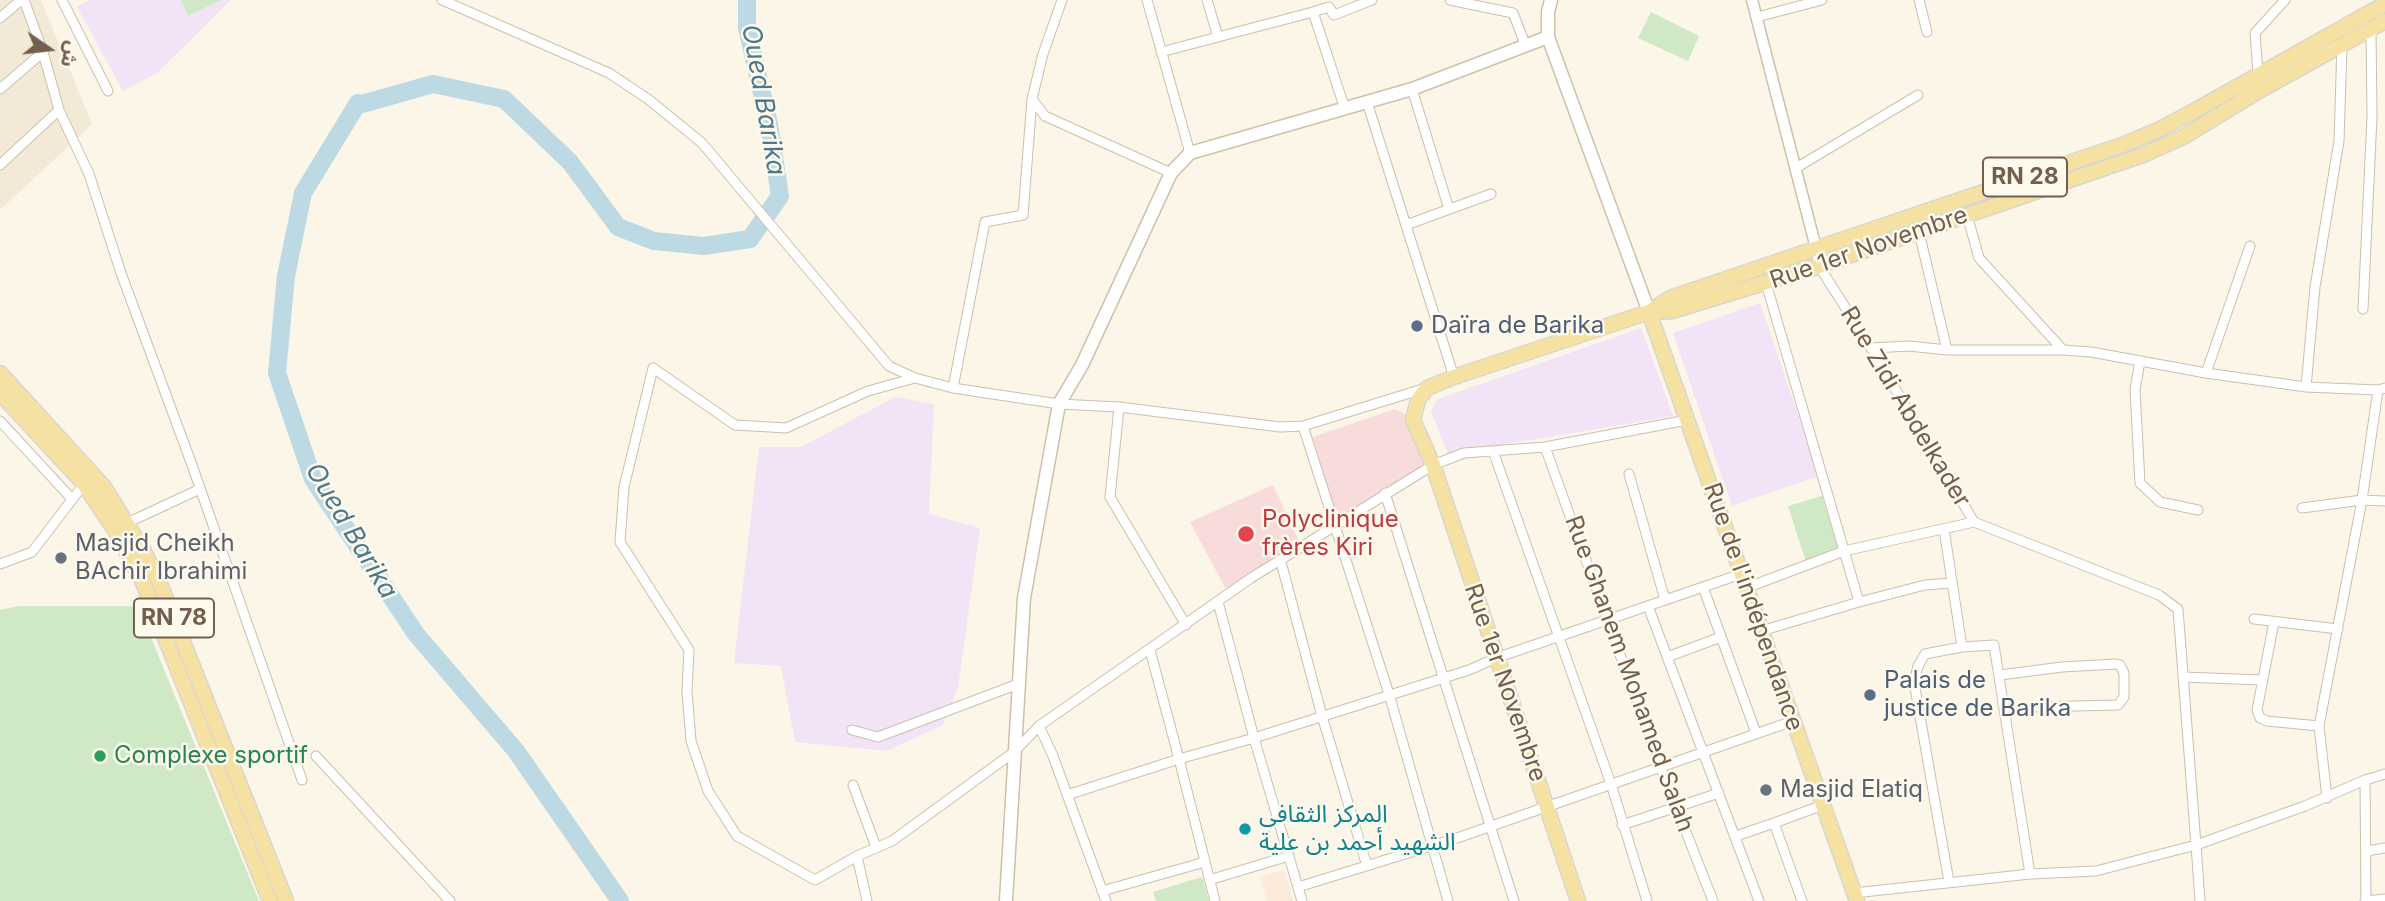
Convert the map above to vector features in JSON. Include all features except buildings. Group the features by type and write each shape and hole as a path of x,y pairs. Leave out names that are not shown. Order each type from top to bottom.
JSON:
{"main road":[{"path":"1550,0 1548,37 1649,312"},
{"name":"RN 28","path":"1427,388 1649,312 1670,298 2122,145 2170,124 2385,4"},
{"name":"Rue 1er Novembre","path":"1649,312 1672,312 1766,283 2143,155 2185,136 2268,85 2385,21"},
{"path":"1006,901 1024,598 1059,404 1082,365 1171,173 1190,153 1412,89 1548,37"},
{"name":"Rue de l'indépendance","path":"1649,312 1855,897"},
{"name":"RN 78","path":"0,373 103,487 127,523 158,579 286,901"},
{"name":"Rue 1er Novembre","path":"1427,388 1418,400 1413,419 1433,465 1578,901"},
{"name":"RN 78","path":"0,393 84,484 116,532 142,580 270,901"}],"street":[{"path":"0,18 22,0 43,52 59,110 89,174 121,273 302,780"},
{"path":"62,0 108,91"},
{"path":"442,0 609,74 648,99 702,143 889,366 915,378 953,388 1059,404 1119,407 1280,427 1303,426 1427,388"},
{"path":"953,388 985,222 1023,215 1032,99 1043,54 1062,0"},
{"path":"1147,0 1190,153"},
{"path":"1207,0 1218,37"},
{"path":"1161,52 1313,12 1328,3 1334,15 1372,0"},
{"path":"1450,0 1513,13 1525,44"},
{"path":"1752,0 1816,248"},
{"path":"1757,17 1822,0"},
{"path":"1919,0 1927,32"},
{"path":"2258,74 2255,33 2285,0"},
{"path":"1313,12 1345,109"},
{"path":"2363,309 2372,117 2371,29"},
{"path":"2306,387 2315,287 2339,141 2342,45"},
{"path":"0,89 43,52"},
{"path":"1412,89 1449,209"},
{"path":"1796,168 1918,95"},
{"path":"1032,99 1045,116 1171,173"},
{"path":"1367,102 1454,377"},
{"path":"0,165 59,110"},
{"path":"1406,225 1491,194"},
{"path":"1967,215 1979,258 2063,350"},
{"path":"1919,232 1947,350"},
{"path":"2206,373 2250,246"},
{"name":"Rue Zidi Abdelkader","path":"1816,248 1819,266 1975,522 2160,595 2178,609 2200,901"},
{"path":"1766,283 1859,602"},
{"path":"1871,348 1909,346 1947,350 2091,352 2206,373 2306,387 2381,389 2319,726 2327,798"},
{"path":"2140,361 2135,390 2140,483 2160,502 2198,510"},
{"path":"915,378 868,391 786,428 735,425 653,368 624,487 620,542 689,650 687,691 691,741 708,791 737,836 815,880 856,856 892,841 1014,752 1039,726 1251,578 1433,465 1464,453 1545,447 1687,420"},
{"path":"1119,407 1110,497 1186,625"},
{"path":"0,421 72,499"},
{"path":"1303,426 1389,694 1448,901"},
{"name":"Rue Ghanem Mohamed Salah","path":"1545,447 1661,768 1713,901"},
{"path":"1493,451 1611,784 1647,901"},
{"path":"1629,474 1665,600"},
{"path":"0,564 32,552 84,484"},
{"path":"127,523 200,489"},
{"path":"1385,493 1514,901"},
{"path":"2302,508 2362,500 2385,501"},
{"path":"1067,794 1469,670 1496,658 1703,587 1744,581 1844,551 1975,522"},
{"path":"1944,529 1962,647"},
{"path":"1280,562 1367,866"},
{"path":"1761,631 1926,585 1951,583"},
{"path":"1703,587 1756,733"},
{"path":"1218,602 1254,738 1302,901"},
{"path":"1648,606 1759,901"},
{"path":"2254,619 2338,629"},
{"path":"2274,622 2256,710 2260,718 2319,726"},
{"path":"1667,657 1721,637"},
{"path":"1949,883 1914,682 1918,666 1925,654 1962,647 1994,645 2030,874"},
{"path":"1150,650 1215,901"},
{"path":"2000,675 2062,667 2116,664 2120,665 2124,673 2124,697 2118,705 2032,707 2006,711"},
{"path":"2183,677 2262,680"},
{"path":"852,730 878,737 1018,684"},
{"path":"1298,887 1432,846 1793,721"},
{"path":"1039,726 1067,794 1105,901"},
{"path":"316,756 450,901"},
{"path":"1855,897 2030,874 2096,871 2196,845 2385,774"},
{"path":"2365,780 2366,901 2385,899"},
{"path":"853,785 876,847"},
{"path":"1622,825 1719,793"},
{"path":"1736,836 1823,805"},
{"path":"1774,823 1802,901"},
{"path":"2366,851 2385,848"},
{"path":"856,856 867,901"},
{"path":"1209,880 1289,856"},
{"path":"1102,891 1205,862"}],"shaded area":[{"path":"0,0 41,0 92,124 0,210"},
{"path":"89,0 231,0 157,73 123,91 77,7"},
{"path":"1760,303 1819,476 1732,506 1673,333"},
{"path":"1641,328 1673,416 1448,454 1431,411 1438,399"},
{"path":"895,397 934,404 929,514 980,528 958,688 943,725 887,751 795,742 781,666 734,663 759,447 801,447"},
{"path":"1395,409 1407,415 1426,465 1337,521 1313,437"},
{"name":"Polyclinique frères Kiri","path":"1273,485 1301,546 1229,595 1190,522"},
{"path":"1284,870 1293,901 1267,901 1260,877"}],"green space":[{"path":"181,0 221,0 188,16"},
{"path":"1651,12 1699,36 1688,61 1638,38"},
{"path":"1822,496 1840,555 1807,565 1788,506"},
{"name":"Complexe sportif","path":"19,606 138,606 259,901 0,901 0,610"},
{"path":"1202,877 1209,901 1156,901 1153,892"}],"waterway":[{"name":"Oued Barika","path":"620,901 516,751 416,634 313,479 277,373 286,276 303,193 358,103 433,84 504,99 570,162 618,227 654,241 704,246 750,239 780,196 769,124 747,28 747,0"}],"place":[{"name":"Daïra de Barika","path":"1417,326"},
{"name":"Polyclinique frères Kiri","path":"1246,534"},
{"name":"Masjid Cheikh BAchir Ibrahimi","path":"61,558"},
{"name":"Palais de justice de Barika","path":"1870,695"},
{"name":"Complexe sportif","path":"100,756"},
{"name":"Masjid Elatiq","path":"1766,790"},
{"name":"المركز الثقافي الشهيد أحمد بن علية","path":"1245,829"}]}
